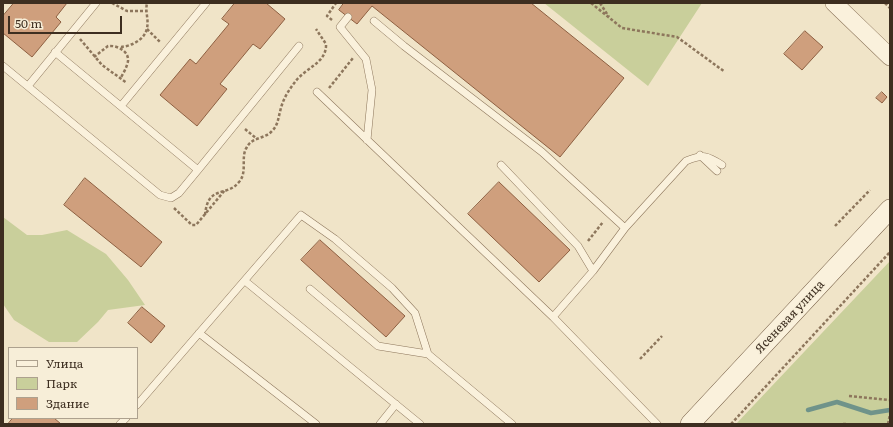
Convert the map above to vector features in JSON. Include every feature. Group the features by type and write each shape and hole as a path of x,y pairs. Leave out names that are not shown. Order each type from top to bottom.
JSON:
{"main road":[{"name":"Ясеневая улица","path":"690,424 890,209"}],"street":[{"path":"834,3 890,57"}],"lane":[{"path":"28,86 96,3"},
{"path":"121,106 206,3"},
{"path":"348,17 340,27 366,59 372,90 367,140"},
{"path":"374,21 404,46 542,152 625,228"},
{"path":"3,66 160,195 167,198 174,196 198,170 299,46"},
{"path":"55,52 198,170"},
{"path":"320,94 552,317 657,424"},
{"path":"552,317 593,271 625,228 686,161 699,155 711,158 722,165"},
{"path":"699,155 717,171"},
{"path":"502,165 580,250 593,271"},
{"path":"138,404 301,215 335,239 392,288 415,313 428,354"},
{"path":"245,281 420,424"},
{"path":"310,289 378,346 428,354 512,424"},
{"path":"199,333 316,424"},
{"path":"380,424 396,404"}],"path":[{"path":"112,3 127,11 146,11"},
{"path":"94,57 108,46 120,47 136,43 144,35 147,29 147,3"},
{"path":"336,3 327,16 340,27"},
{"path":"591,3 610,20 622,28 677,37 725,72"},
{"path":"600,3 610,20"},
{"path":"885,3 890,8"},
{"path":"74,29 94,57 120,79 136,88"},
{"path":"147,29 167,50"},
{"path":"205,214 208,200 214,194 225,190 241,180 243,176 246,148 252,141 268,135 274,129 285,98 295,81 324,57 326,44 316,29"},
{"path":"120,47 126,53 128,62 120,79"},
{"path":"320,94 359,50"},
{"path":"237,122 257,139"},
{"path":"160,195 192,225 197,224 225,190"},
{"path":"835,226 870,190"},
{"path":"580,250 610,214"},
{"path":"731,424 890,252"},
{"path":"640,359 662,336"},
{"path":"850,396 890,400"},
{"path":"888,424 890,414"}],"green space":[{"path":"544,3 702,3 648,86"},
{"path":"3,217 27,235 42,235 67,230 106,254 128,280 145,305 108,310 77,342 49,342 14,320 3,304"},
{"path":"890,261 890,424 736,424"}],"building":[{"path":"14,3 67,3 56,17 61,22 32,57 3,33 3,16"},
{"path":"235,3 266,3 285,19 260,49 253,44 220,84 227,89 197,126 160,95 190,59 196,64 229,24 222,19"},
{"path":"344,3 531,3 624,78 560,157 372,6 357,24 339,10"},
{"path":"805,31 823,47 802,70 784,54"},
{"path":"882,92 887,97 882,103 876,98"},
{"path":"85,178 162,242 141,267 64,205"},
{"path":"499,182 570,250 539,282 468,214"},
{"path":"320,240 405,316 386,337 301,260"},
{"path":"142,307 165,326 151,343 128,323"},
{"path":"12,419 55,419 61,424 11,424 9,423"}],"waterway":[{"path":"808,410 837,402 871,413 890,410"}]}
